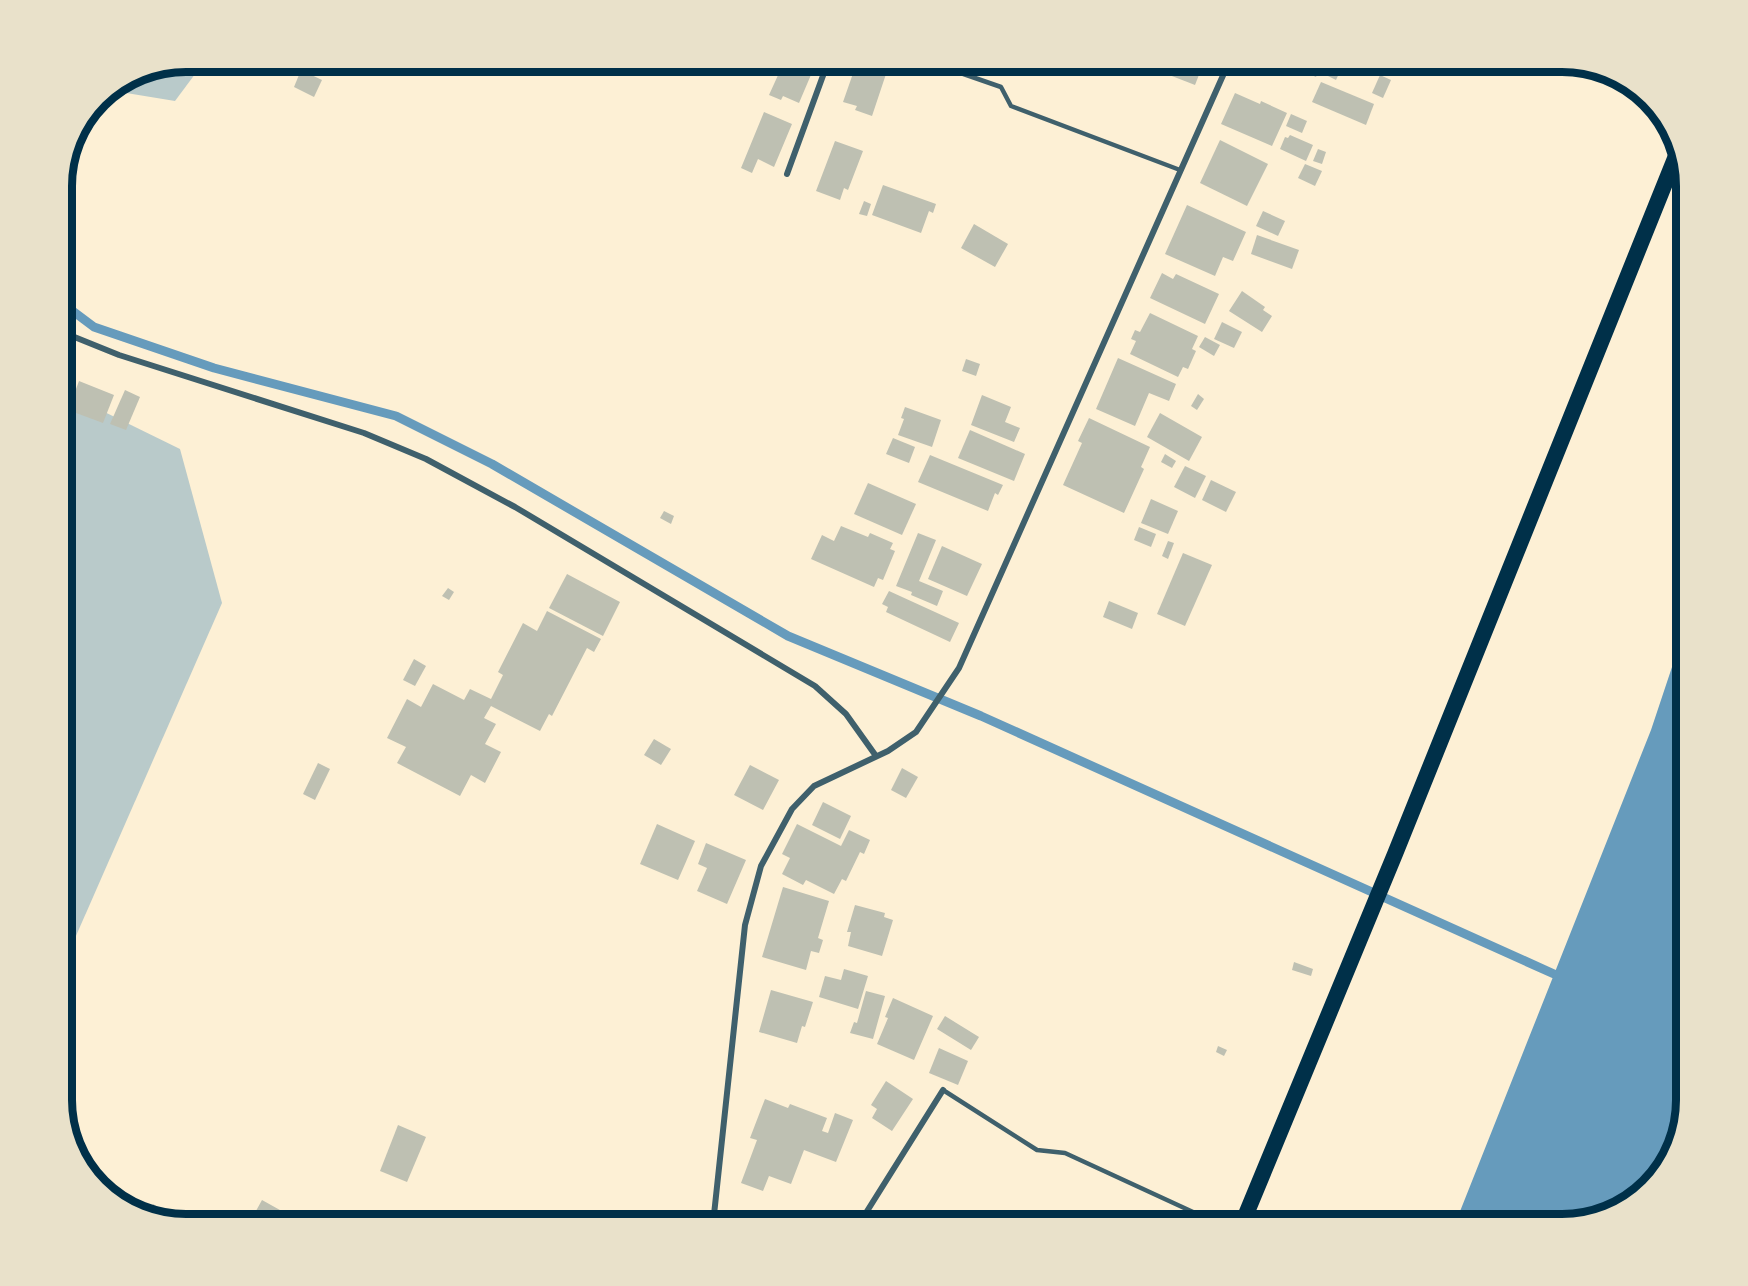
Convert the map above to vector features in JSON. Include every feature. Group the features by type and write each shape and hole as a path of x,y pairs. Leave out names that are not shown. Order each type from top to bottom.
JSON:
{"highway":[{"path":"1246,1214 1395,854 1674,162"}],"street":[{"path":"787,174 824,72"},
{"path":"714,1214 745,925 761,866 792,809 814,786 876,756 916,732 959,668 1224,72"},
{"path":"72,336 119,355 363,433 426,459 515,507 815,686 846,714 876,756"},
{"path":"865,1214 943,1090"}],"lane":[{"path":"957,72 1000,87 1011,106 1180,170"},
{"path":"943,1090 1037,1150 1065,1153 1197,1214"}],"shaded area":[{"path":"197,72 175,101 122,92 142,81 164,74"},
{"path":"78,399 180,449 222,603 72,945 72,407"}],"water":[{"path":"1676,655 1676,1100 1670,1137 1661,1157 1643,1181 1625,1195 1599,1208 1562,1214 1459,1214 1651,730"}],"building":[{"path":"300,72 322,80 314,97 294,87"},
{"path":"779,72 812,72 799,103 783,96 781,100 769,95"},
{"path":"854,72 887,72 872,116 855,110 857,106 843,102"},
{"path":"1162,72 1200,72 1195,85"},
{"path":"1305,72 1318,72 1316,77"},
{"path":"1330,72 1340,72 1336,80 1328,76"},
{"path":"1380,75 1391,80 1383,98 1372,93"},
{"path":"1321,82 1374,104 1366,125 1312,102"},
{"path":"1235,93 1260,104 1261,101 1287,113 1272,146 1221,124"},
{"path":"764,112 792,124 774,167 758,159 752,173 741,168"},
{"path":"1291,114 1307,121 1302,133 1286,126"},
{"path":"1290,135 1313,145 1306,161 1280,149 1285,137 1288,138"},
{"path":"1220,140 1268,164 1247,206 1200,183"},
{"path":"835,141 863,151 848,190 844,188 840,200 816,191"},
{"path":"1318,149 1326,152 1322,164 1313,161"},
{"path":"1305,164 1322,171 1315,186 1298,178"},
{"path":"883,185 936,204 933,213 929,211 921,233 872,215"},
{"path":"864,201 871,204 867,216 859,214"},
{"path":"1187,205 1246,232 1233,261 1223,257 1215,276 1165,254"},
{"path":"1263,211 1285,221 1278,236 1256,226"},
{"path":"974,224 1008,244 995,267 961,248"},
{"path":"1257,235 1299,250 1292,269 1251,254"},
{"path":"1162,273 1173,279 1176,274 1219,294 1205,324 1150,298"},
{"path":"1242,291 1265,307 1263,310 1272,316 1262,332 1229,311"},
{"path":"1150,313 1198,336 1192,349 1196,351 1188,369 1183,367 1178,377 1130,354 1136,341 1131,339 1135,330 1140,332"},
{"path":"1222,322 1242,332 1234,348 1214,339"},
{"path":"1205,337 1220,345 1214,356 1199,347"},
{"path":"1118,358 1176,384 1169,401 1149,393 1135,426 1096,409"},
{"path":"966,359 980,364 976,376 962,371"},
{"path":"79,381 114,395 103,423 72,411 72,399"},
{"path":"125,390 140,397 126,430 110,424"},
{"path":"1198,394 1204,399 1197,410 1191,406"},
{"path":"982,395 1011,407 1005,422 1020,428 1014,442 971,425"},
{"path":"905,407 941,420 932,447 898,435 904,419 901,418"},
{"path":"1160,413 1202,437 1189,461 1147,437"},
{"path":"1089,418 1150,447 1141,467 1144,469 1124,513 1063,485 1082,443 1078,441"},
{"path":"970,430 1025,454 1014,481 958,458"},
{"path":"893,438 915,447 909,463 886,454"},
{"path":"1165,454 1176,461 1172,468 1161,462"},
{"path":"930,455 1003,485 998,495 995,493 988,511 918,482"},
{"path":"1185,466 1206,476 1195,498 1174,487"},
{"path":"1211,480 1236,492 1226,512 1202,500"},
{"path":"868,483 916,504 902,535 854,514"},
{"path":"1151,499 1178,511 1168,534 1141,523"},
{"path":"664,511 674,516 671,524 660,518"},
{"path":"841,526 868,537 870,533 893,543 890,549 895,551 883,580 878,578 874,587 811,559 822,535 834,541"},
{"path":"1139,527 1156,534 1151,547 1134,540"},
{"path":"918,533 936,540 919,581 943,591 937,606 896,586"},
{"path":"1168,541 1174,543 1168,559 1162,556"},
{"path":"942,546 982,564 967,596 928,579"},
{"path":"1183,553 1212,565 1185,626 1157,614"},
{"path":"567,574 620,602 603,636 549,608"},
{"path":"448,588 454,592 449,600 442,596"},
{"path":"889,591 959,623 950,642 886,612 888,607 882,604"},
{"path":"1109,601 1138,613 1132,629 1103,617"},
{"path":"547,611 601,639 594,652 587,648 552,716 549,714 540,731 491,706 484,718 496,724 485,744 501,752 485,783 471,775 460,796 397,763 406,747 387,738 407,699 421,707 433,684 464,700 470,689 491,699 503,675 498,672 523,623 537,631"},
{"path":"414,659 426,666 415,686 403,680"},
{"path":"654,739 671,749 661,765 644,755"},
{"path":"318,763 330,769 315,800 303,794"},
{"path":"750,765 779,780 763,810 734,795"},
{"path":"902,768 918,777 906,798 891,790"},
{"path":"823,802 851,816 840,839 812,825"},
{"path":"657,824 695,841 678,880 640,864"},
{"path":"797,824 841,846 849,830 870,840 864,854 860,852 846,881 842,879 834,894 806,880 803,885 782,874 790,858 782,854"},
{"path":"706,843 746,860 727,904 697,891 707,868 698,864"},
{"path":"783,887 829,901 818,938 823,940 819,953 811,951 806,970 762,957"},
{"path":"855,905 885,913 884,917 893,920 882,956 848,946 851,932 847,932"},
{"path":"1294,962 1313,969 1311,976 1292,970"},
{"path":"844,969 868,976 858,1009 819,997 825,976 841,980"},
{"path":"771,990 813,1002 797,1043 759,1032"},
{"path":"866,991 885,996 873,1039 850,1033 854,1022 857,1023"},
{"path":"893,998 933,1016 914,1060 877,1044 888,1018 885,1017"},
{"path":"945,1016 979,1037 971,1050 937,1029"},
{"path":"1218,1046 1227,1050 1224,1056 1216,1052"},
{"path":"939,1048 968,1061 958,1085 929,1073"},
{"path":"886,1081 913,1099 892,1131 872,1118 877,1109 871,1105"},
{"path":"765,1099 788,1108 790,1104 827,1118 822,1131 828,1133 835,1113 853,1120 836,1162 804,1150 791,1184 769,1176 763,1191 741,1183 757,1140 750,1138"},
{"path":"398,1125 426,1137 407,1182 380,1171"},
{"path":"262,1200 287,1214 254,1214"},
{"path":"153,1204 168,1213 164,1212 151,1208"},
{"path":"743,1210 777,1214 743,1214"}],"waterway":[{"path":"72,310 94,327 214,368 396,416 492,464 788,636 981,716 1554,974"}]}
